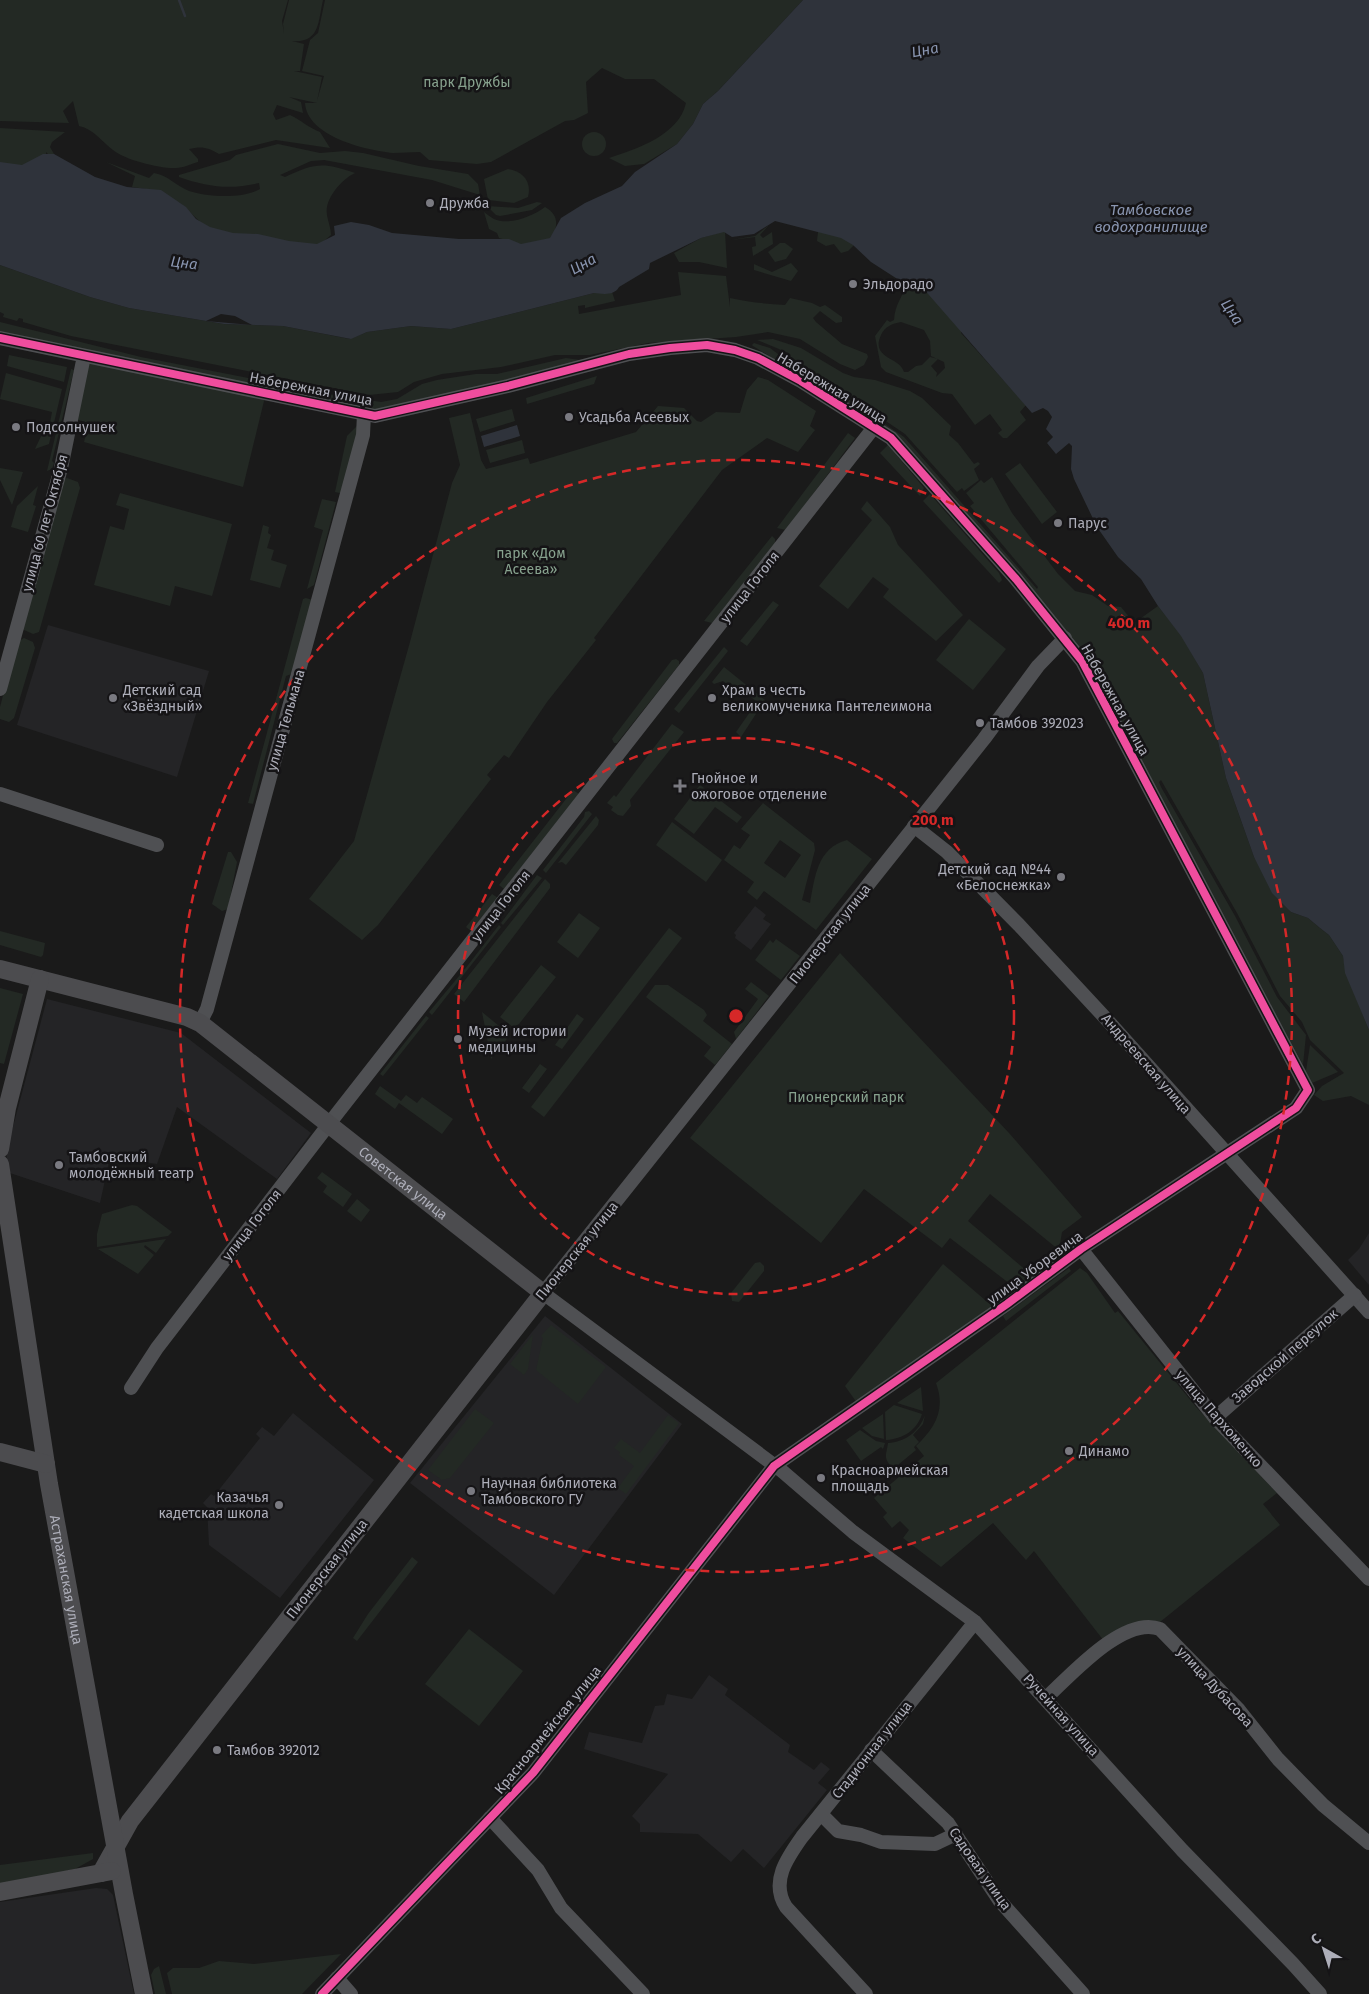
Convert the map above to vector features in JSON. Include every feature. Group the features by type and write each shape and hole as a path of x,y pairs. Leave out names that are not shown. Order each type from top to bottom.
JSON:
{"main road":[{"name":"Советская улица","path":"0,970 187,1017 200,1023 544,1292"},
{"path":"0,1149 7,1108 40,979"},
{"name":"Астраханская улица","path":"0,1164 46,1464 144,1994"},
{"name":"Пионерская улица","path":"101,1873 130,1821 544,1292"},
{"path":"0,1452 46,1464"},
{"path":"0,1892 120,1869"}],"street":[{"name":"Набережная улица","path":"0,338 364,414 387,414 425,406 629,354 707,345 736,350 758,358 801,381 875,426 891,438 938,489 1066,638 1082,661 1308,1090"},
{"name":"улица 60 лет Октября","path":"0,689 61,468 84,356"},
{"name":"улица Тельмана","path":"200,1023 210,1000 300,671 363,435 364,414"},
{"name":"улица Гоголя","path":"130,1388 157,1348 329,1125 875,426"},
{"name":"Пионерская улица","path":"544,1292 600,1225 996,723 1038,666 1066,638"},
{"path":"0,794 157,844"},
{"name":"Андреевская улица","path":"914,826 947,852 1019,925 1109,1022 1226,1155 1369,1312"},
{"name":"улица Уборевича","path":"774,1466 1008,1304 1081,1249 1296,1108 1308,1090"},
{"name":"улица Пархоменко","path":"1081,1249 1215,1418 1364,1564 1369,1579"},
{"name":"Советская улица","path":"544,1292 774,1466"},
{"name":"Заводской переулок","path":"1215,1418 1355,1295"},
{"name":"Ручейная улица","path":"774,1466 853,1532 975,1622 1182,1850 1320,1994"},
{"name":"Красноармейская улица","path":"322,1994 532,1773 774,1466"},
{"name":"Стадионная улица","path":"866,1994 793,1915 783,1901 779,1884 782,1870 791,1852 975,1622"},
{"name":"улица Дубасова","path":"1046,1698 1110,1641 1140,1628 1153,1626 1160,1629 1239,1710 1278,1759 1317,1798 1369,1843"},
{"name":"Садовая улица","path":"871,1750 940,1814 956,1834 999,1900 1083,1994"},
{"path":"821,1814 838,1831 861,1835 881,1842 935,1844 956,1834"},
{"path":"490,1818 538,1870 562,1908 643,1994"},
{"path":"337,1978 351,1994"}],"shaded area":[{"name":"Детский сад «Звёздный»","path":"48,625 209,671 177,777 17,725"},
{"path":"755,906 766,915 763,919 771,924 751,950 735,938 736,935 734,933"},
{"path":"47,999 181,1033 311,1133 277,1179 177,1107 157,1164 110,1157 100,1203 10,1173 6,1153"},
{"path":"1369,1233 1369,1285 1348,1260 1359,1249"},
{"path":"545,1316 682,1424 554,1595 410,1483"},
{"name":"Казачья кадетская школа","path":"293,1413 374,1480 280,1598 209,1545 207,1507 203,1503 211,1494 214,1496 260,1438 256,1434 262,1427 274,1436"},
{"path":"709,1675 728,1689 725,1695 790,1745 788,1752 814,1770 821,1762 830,1769 818,1783 827,1790 764,1868 743,1849 731,1862 698,1834 640,1832 640,1824 632,1816 668,1774 584,1749 589,1732 642,1743 655,1706 664,1705 667,1694 692,1699"},
{"path":"96,1888 107,1889 113,1895 134,1994 0,1994 0,1902"}],"green space":[{"name":"парк Дружбы","path":"0,0 288,0 282,21 284,34 283,24 289,0 323,0 316,30 313,35 301,41 292,41 304,44 300,71 294,71 322,77 317,101 324,76 302,71 310,40 318,33 325,0 803,0 718,91 703,104 693,124 677,144 644,164 625,166 609,158 644,145 666,132 682,114 686,103 654,79 625,79 602,68 586,82 588,113 574,120 565,121 491,162 477,164 429,160 420,152 393,153 353,145 326,133 316,124 308,114 305,103 317,103 289,97 301,102 303,113 277,105 273,114 276,120 290,115 294,117 320,132 330,148 276,140 219,154 204,148 189,149 198,159 198,162 176,168 143,163 119,154 93,133 79,126 73,101 63,111 69,123 0,121"},
{"path":"0,128 65,132 52,142 50,147 54,154 46,152 46,161 0,170"},
{"path":"594,132 603,135 606,144 603,153 594,156 585,153 582,144 585,135"},
{"path":"278,144 320,153 345,151 363,153 419,166 468,174 478,184 480,195 432,180 324,160 311,161 280,175 285,177 304,169 319,166 335,167 355,173 345,180 331,196 327,215 331,235 317,247 210,231 180,203 153,190 132,187 135,176 106,162 149,178 154,173 159,174 189,191 215,196 235,196 260,189 259,183 229,187 209,185 179,177 179,175 230,160 236,155"},
{"path":"508,169 518,172 525,178 529,187 528,197 514,203 488,200 484,179"},
{"path":"537,202 542,203 532,210 500,216 496,215 487,206 518,208"},
{"path":"545,207 553,213 556,221 552,238 523,245 499,238 497,233 489,229 484,212 500,221 514,221 528,217"},
{"path":"769,225 760,235 763,238 772,232 773,244 753,256 752,247 756,246 755,237 731,240 755,236"},
{"path":"828,227 854,245 848,251 841,253 834,244 826,246 817,241 818,232"},
{"path":"725,231 727,268 699,262 679,262 674,253 701,238"},
{"path":"780,243 785,243 793,249 786,259 775,262 768,252"},
{"path":"791,263 798,271 791,281 754,270 754,264 772,272"},
{"path":"0,265 90,297 129,308 224,324 283,326 350,339 367,332 411,326 451,329 594,293 612,292 615,301 585,308 585,305 578,306 579,314 681,295 678,272 726,276 730,307 730,298 785,305 790,298 812,303 820,307 825,305 842,317 842,322 836,323 820,311 813,318 816,322 842,344 867,354 868,357 864,365 855,370 840,364 800,339 768,332 736,337 648,343 590,355 555,355 501,367 442,374 414,382 398,392 369,395 71,336 23,322 23,319 19,318 17,321 3,317 4,314 0,312"},
{"path":"908,281 923,286 961,328 961,333 1026,405 1020,412 1026,420 1007,438 1003,438 998,433 1002,430 990,414 975,425 952,394 942,393 886,372 881,367 875,336 887,320 890,322 894,320","holes":["901,322 924,330 930,341 931,356 937,359 930,357 922,365 904,372 897,363 879,349 881,335 889,326","938,359 944,362 945,368 936,377 937,373 931,366"]},
{"path":"0,322 141,357 290,386 288,394 0,334"},
{"path":"773,339 801,348 843,373 854,377 875,380 910,391 922,398 951,426 949,435 958,443 974,464 978,462 980,464 974,469 979,480 964,491 962,488 957,492 905,434 779,349 757,340"},
{"path":"754,343 770,348 782,357 783,355 904,437 1037,589 1038,587 970,506 974,503 966,493 981,480 984,483 992,477 1012,513 1058,574 1075,591 1092,595 1108,606 1121,607 1134,623 1158,606 1182,636 1203,673 1226,778 1254,857 1291,912 1308,918 1329,935 1343,956 1346,973 1369,1030 1369,1105 1351,1096 1323,1101 1314,1095 1322,1086 1344,1073 1310,1040 1302,1022 1280,996 1237,913 1161,780 1159,782 1161,787 1235,916 1277,997 1306,1035 1303,1065 1078,645 894,432 753,346"},
{"path":"9,355 67,367 64,382 7,366"},
{"path":"566,358 587,361 381,411 301,395 302,390 381,402 397,399 422,384 437,380 476,374 497,374"},
{"path":"88,359 265,397 243,487 84,442 89,423 75,419"},
{"path":"71,369 74,370 52,461 54,463 52,469 47,471"},
{"path":"6,373 62,389 49,444 35,449 44,430 49,428 52,412 0,399"},
{"path":"597,376 594,384 527,404 526,398"},
{"name":"парк «Дом Асеева»","path":"758,377 768,380 816,411 810,426 815,430 798,452 767,438 722,470 594,638 596,640 547,702 509,758 504,755 487,775 491,779 378,925 362,940 309,899 354,841 452,483 460,465 449,418 470,413 481,460 486,469 528,458 530,464 636,432 658,406 684,408 697,421 701,422 716,412 740,413 747,390"},
{"path":"512,409 515,421 480,432 476,419"},
{"path":"357,426 360,427 344,494 335,492 347,436"},
{"path":"848,433 855,438 786,530 777,528"},
{"path":"522,440 525,453 490,463 486,450"},
{"path":"888,445 924,488 920,496 880,453"},
{"path":"1020,463 1057,512 1042,524 1005,474"},
{"path":"0,468 23,472 12,505 0,480"},
{"path":"67,478 78,482 80,488 39,632 33,634 22,629 60,481"},
{"path":"38,486 33,505 36,506 28,532 11,527 17,506"},
{"path":"120,493 232,524 212,596 175,586 170,606 94,585 110,526 124,530 129,509 116,505"},
{"path":"930,494 999,573 1002,580 999,583 923,501"},
{"path":"322,499 336,502 314,585 307,589 323,530 314,527"},
{"path":"867,501 890,527 898,545 963,615 936,641 883,597 889,589 873,577 848,609 819,586 872,520 861,509"},
{"path":"263,525 269,527 268,533 271,535 267,548 274,550 271,560 287,565 280,588 250,580"},
{"path":"772,536 775,539 775,545 712,623 704,621"},
{"path":"303,599 316,601 294,673 286,676 253,804 248,803"},
{"path":"773,601 779,605 747,646 740,641"},
{"path":"969,619 1006,649 973,690 936,660"},
{"path":"24,638 33,642 35,648 14,718 9,722 0,719 0,707 17,642"},
{"path":"724,647 728,651 679,713 674,709"},
{"path":"676,659 679,661 679,665 617,743 614,743 612,739 672,660"},
{"path":"724,667 765,700 741,737 736,732 757,702 741,689 733,697 727,693 729,686 723,681 714,684 712,682"},
{"path":"672,724 684,732 630,800 631,806 623,816 618,815 611,810 613,807 607,803 614,795 616,797"},
{"path":"700,785 742,817 737,823 715,807 694,834 674,819"},
{"path":"573,790 579,794 504,889 499,885"},
{"path":"763,803 814,843 815,850 802,900 810,903 819,865 829,850 837,844 847,840 872,859 816,930 764,891 757,900 747,892 754,882 724,860 734,845 740,849 750,835 741,829","holes":["780,840 801,855 785,878 764,863"]},
{"path":"589,811 592,814 546,873 543,870 584,817 585,812"},
{"path":"596,816 599,820 598,825 566,865 562,862 558,863"},
{"path":"672,822 722,860 706,882 656,845"},
{"path":"228,852 231,852 237,862 228,909 222,911 212,904"},
{"path":"537,875 542,878 503,925 501,923"},
{"path":"545,879 550,884 550,888 464,1002 454,994"},
{"path":"492,894 498,898 471,931 466,927"},
{"path":"579,913 600,928 578,958 557,942"},
{"path":"499,925 501,927 432,1015 429,1012 460,975 460,970 465,969"},
{"path":"669,928 682,938 544,1117 531,1107"},
{"path":"0,931 45,943 43,955 41,957 0,945"},
{"path":"776,939 800,956 781,980 755,960 770,940 773,943"},
{"name":"Пионерский парк","path":"840,953 1009,1133 1082,1217 1062,1232 1059,1250 990,1194 968,1221 1035,1278 1018,1290 950,1238 942,1248 864,1189 821,1243 690,1138"},
{"path":"541,965 556,977 519,1024 513,1027 500,1017"},
{"path":"751,982 769,996 736,1039 734,1032 758,999 745,989"},
{"path":"655,985 668,985 704,1010 707,1015 703,1021 732,1044 715,1065 704,1056 711,1047 646,997"},
{"path":"0,988 23,994 4,1064 0,1063"},
{"path":"482,1012 510,1035 491,1059"},
{"path":"577,1014 584,1019 562,1049 555,1045"},
{"path":"426,1016 429,1018 383,1076 380,1074"},
{"path":"1310,1045 1338,1072 1312,1083 1306,1071"},
{"path":"540,1064 547,1069 529,1093 522,1088"},
{"path":"380,1086 401,1101 406,1095 417,1103 422,1097 453,1119 442,1134 399,1103 395,1109 375,1094"},
{"path":"322,1172 352,1194 343,1207 323,1192 327,1186 317,1178"},
{"path":"357,1199 370,1210 361,1222 347,1211"},
{"path":"132,1205 137,1206 172,1232 168,1236 97,1247 97,1234 102,1214"},
{"path":"166,1239 156,1253 145,1245 144,1247 154,1255 138,1274 98,1249"},
{"path":"760,1262 764,1266 764,1271 739,1302 732,1301 731,1293 755,1263"},
{"path":"943,1264 999,1312 860,1407 845,1386"},
{"path":"1069,1268 1071,1271 1006,1321 1003,1316"},
{"name":"Динамо","path":"1080,1268 1087,1273 1115,1313 1118,1311 1196,1407 1277,1493 1263,1504 1280,1525 1160,1622 1143,1625 1104,1641 1034,1551 1026,1560 993,1523 941,1567 903,1538 909,1530 900,1521 892,1528 883,1517 887,1513 874,1498 924,1456 916,1446 929,1432 937,1418 940,1402 936,1383"},
{"path":"551,1325 606,1367 578,1404 536,1370 543,1338 541,1336"},
{"path":"533,1334 528,1369 524,1375 510,1364"},
{"path":"921,1387 923,1411 897,1403"},
{"path":"894,1405 922,1414 917,1425 909,1433 898,1438 886,1440 885,1412"},
{"path":"475,1409 494,1423 450,1478 442,1480 428,1470"},
{"path":"883,1414 884,1439 872,1436 862,1428"},
{"path":"668,1415 679,1423 626,1494 618,1488 634,1466 619,1455 620,1452 614,1448 621,1439 640,1453"},
{"path":"925,1415 923,1424 913,1435 919,1442 914,1447 916,1450 893,1469 886,1457 888,1443 900,1441 911,1435"},
{"path":"860,1430 876,1441 885,1443 883,1449 881,1447 861,1461 846,1440"},
{"path":"412,1557 418,1562 357,1641 353,1638 368,1614"},
{"path":"469,1629 523,1671 479,1726 425,1684"},
{"path":"93,1853 93,1859 75,1869 0,1886 0,1865"},
{"path":"341,1954 302,1994 172,1994 167,1973 173,1968 199,1968 219,1961 254,1964"},
{"path":"159,1966 166,1994 155,1994 151,1975 154,1969"}],"water":[{"name":"Тамбовское водохранилище","path":"803,0 1369,0 1369,1030 1345,973 1343,956 1329,935 1308,918 1291,912 1272,893 1254,857 1226,778 1203,673 1181,636 1158,606 1141,579 1118,557 1097,527 1074,479 1071,469 1072,446 1069,443 1056,454 1047,443 1053,437 1046,429 1052,417 1048,411 1043,408 1032,413 922,287 902,282 871,262 853,245 841,238 775,221 754,234 732,237 724,232 701,238 650,263 649,269 611,293 594,293 451,329 411,326 367,332 351,339 283,326 224,324 129,308 90,297 0,265 0,162 22,165 43,154 54,154 95,177 127,187 161,190 186,207 196,219 210,227 233,233 258,234 289,241 317,244 335,235 334,226 351,222 369,225 392,233 459,239 509,239 521,244 550,238 561,218 585,203 622,186 635,172 677,144 693,124 703,104 718,91"},
{"path":"517,425 520,436 484,447 481,436"}],"pier":[{"path":"221,314 235,316 252,325 206,321"}],"waterway":[{"path":"179,0 185,16"}],"cycle path":[{"path":"0,338 375,416 508,386 629,354 670,348 707,345 735,350 758,358 801,381 891,438 1016,579 1082,661 1308,1090 1296,1108 1081,1249 1007,1304 774,1466 533,1773 322,1994"}],"place":[{"name":"Дружба","path":"430,203"},
{"name":"Эльдорадо","path":"853,284"},
{"name":"Усадьба Асеевых","path":"569,417"},
{"name":"Подсолнушек","path":"16,427"},
{"name":"Парус","path":"1058,523"},
{"name":"Детский сад «Звёздный»","path":"113,698"},
{"name":"Храм в честь великомученика Пантелеимона","path":"712,698"},
{"name":"Тамбов 392023","path":"980,723"},
{"name":"Гнойное и ожоговое отделение","path":"680,786"},
{"name":"Детский сад №44 «Белоснежка»","path":"1061,877"},
{"name":"Музей истории медицины","path":"458,1039"},
{"name":"Тамбовский молодёжный театр","path":"59,1165"},
{"name":"Динамо","path":"1069,1451"},
{"name":"Красноармейская площадь","path":"821,1478"},
{"name":"Научная библиотека Тамбовского ГУ","path":"471,1491"},
{"name":"Казачья кадетская школа","path":"279,1505"},
{"name":"Тамбов 392012","path":"217,1750"}],"water label":[{"name":"Цна","path":"925,50"},
{"name":"Цна","path":"184,263"},
{"name":"Цна","path":"583,264"},
{"name":"Цна","path":"1232,312"}]}
